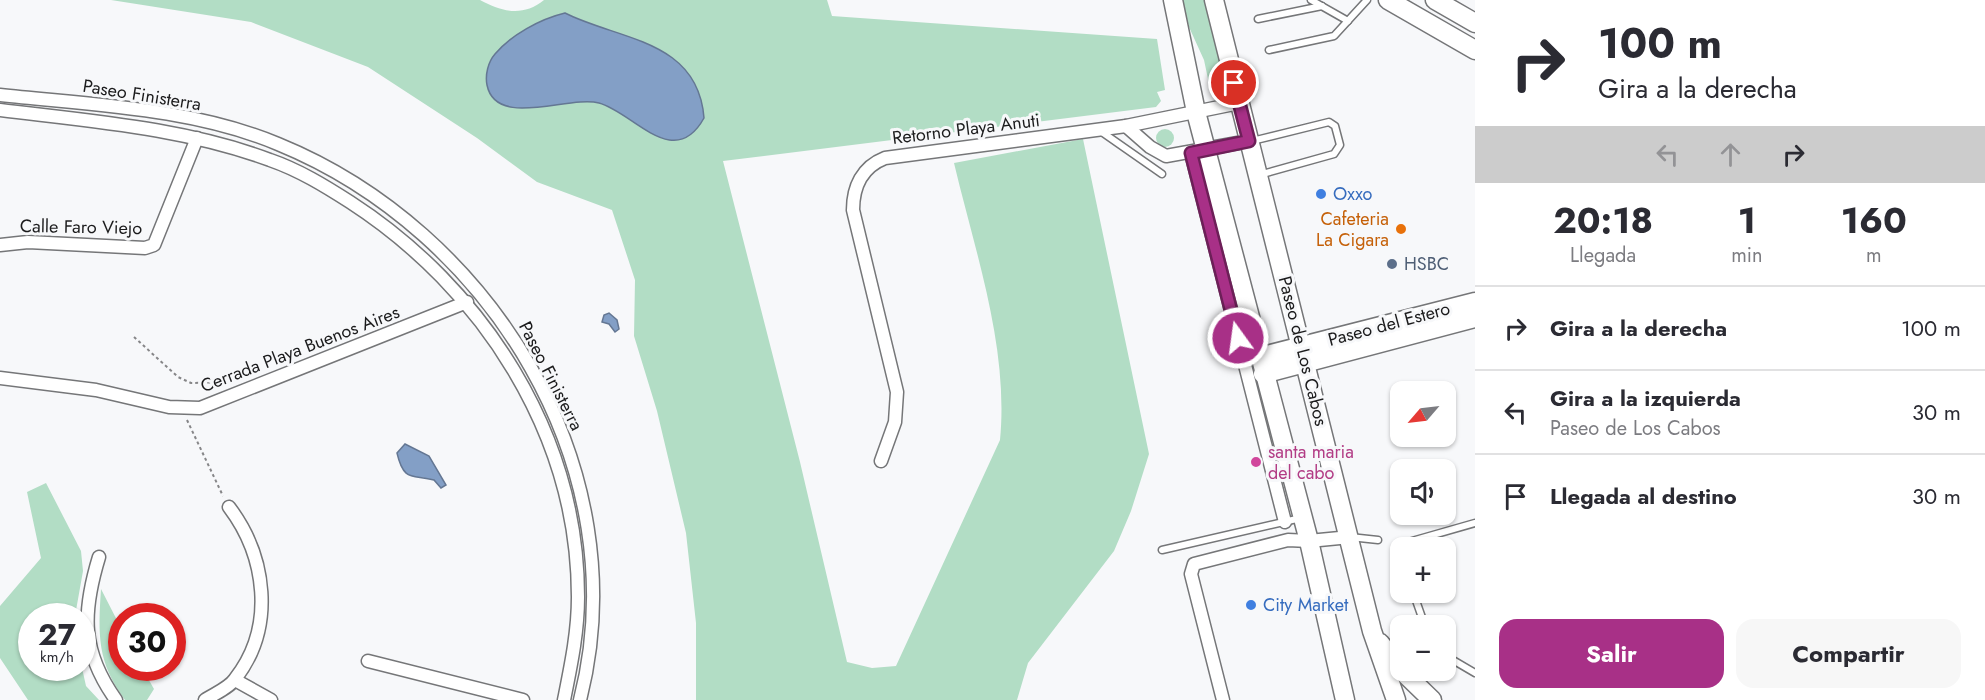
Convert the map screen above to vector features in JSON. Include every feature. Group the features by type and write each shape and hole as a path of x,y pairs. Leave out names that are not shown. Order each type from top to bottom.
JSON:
{"main road":[{"path":"1173,0 1196,112 1198,151 1261,365 1293,520 1309,541 1343,696"},
{"name":"Paseo de Los Cabos","path":"1214,0 1372,631 1396,700"},
{"path":"1388,0 1475,50"},
{"path":"1435,0 1475,23"},
{"name":"Paseo del Estero","path":"1261,365 1404,333 1475,302"},
{"name":"Paseo del Estero","path":"1444,317 1475,318"},
{"path":"1372,631 1390,655"},
{"path":"1412,681 1432,700"}],"street":[{"name":"Paseo Finisterra","path":"0,95 151,112 202,121 276,143 340,174 398,213 456,264 507,327 557,421 575,473 591,559 591,645 580,700"},
{"name":"Retorno Playa Anuti","path":"881,461 895,422 897,392 853,210 853,196 862,175 876,161 1126,126 1239,103"},
{"name":"Paseo Finisterra","path":"0,110 154,130 197,138 270,160 330,190 402,237 430,262 467,302 509,362 546,433 559,472 574,549 578,594 576,644 564,700"},
{"path":"1126,126 1150,147 1166,156 1249,141"},
{"name":"Calle Faro Viejo","path":"0,245 28,242 145,248 154,245 197,138"},
{"path":"270,160 276,143"},
{"path":"1198,151 1293,520"},
{"name":"Cerrada Playa Buenos Aires","path":"0,378 105,391 181,408 200,408 248,391 467,302"},
{"path":"205,700 235,680 256,636 261,613 262,587 252,544 228,507"},
{"path":"1223,700 1191,574 1194,564 1288,540 1309,541 1350,537"},
{"path":"99,557 89,592 88,644 102,680 116,700"},
{"path":"576,644 591,645"},
{"path":"368,661 523,700"},
{"path":"235,680 271,700"}],"lane":[{"path":"1311,0 1348,21"},
{"path":"1269,50 1330,37 1367,0"},
{"path":"1258,19 1322,6"},
{"path":"1249,141 1326,123 1333,124 1337,131 1340,145 1338,152 1258,175"},
{"path":"1098,130 1162,174"},
{"path":"1162,550 1293,520"},
{"path":"1426,537 1475,523"},
{"path":"1350,537 1378,540"},
{"path":"1456,662 1475,673"}],"path":[{"path":"134,337 178,376 192,383 230,382 248,391"},
{"path":"181,408 228,507"}],"green space":[{"path":"111,0 480,0 504,10 520,11 544,0 827,0 832,16 1157,39 1165,90 1157,92 1161,101 1156,107 723,161 800,462 847,662 872,668 896,666 1000,440 1000,370 995,335 954,163 1083,139 1149,454 1131,511 1114,551 1028,663 1017,700 696,700 696,623 686,533 657,411 634,336 635,280 612,210 537,182 477,138 368,67 251,22"},
{"path":"1182,0 1208,0 1230,92 1227,99 1221,102 1211,93 1204,60 1189,27"},
{"path":"1161,129 1169,129 1174,134 1172,145 1161,147 1156,142 1156,134"},
{"path":"46,483 81,551 83,571 77,603 18,603 18,681 85,681 86,686 99,700 28,700 0,658 0,606 41,558 27,492"},
{"path":"101,589 108,603 108,670 101,648"},
{"path":"113,681 149,681 154,689 147,700 125,700"}],"water":[{"path":"565,13 652,46 671,57 687,72 698,92 704,118 692,133 680,140 667,139 653,134 612,108 599,103 518,108 504,105 493,98 486,77 495,54 509,40 527,29 546,19"},
{"path":"609,313 617,320 619,329 615,332 609,324 602,322 604,315"},
{"path":"405,444 429,456 446,485 441,488 434,480 410,476 406,473 397,453"}],"place":[{"name":"Oxxo","path":"1321,194"},
{"name":"Cafeteria La Cigara","path":"1401,229"},
{"name":"HSBC","path":"1392,264"},
{"name":"santa maria del cabo","path":"1256,462"},
{"name":"City Market","path":"1251,605"}],"route":[{"path":"1234,83 1249,141 1191,153 1238,338"}]}
